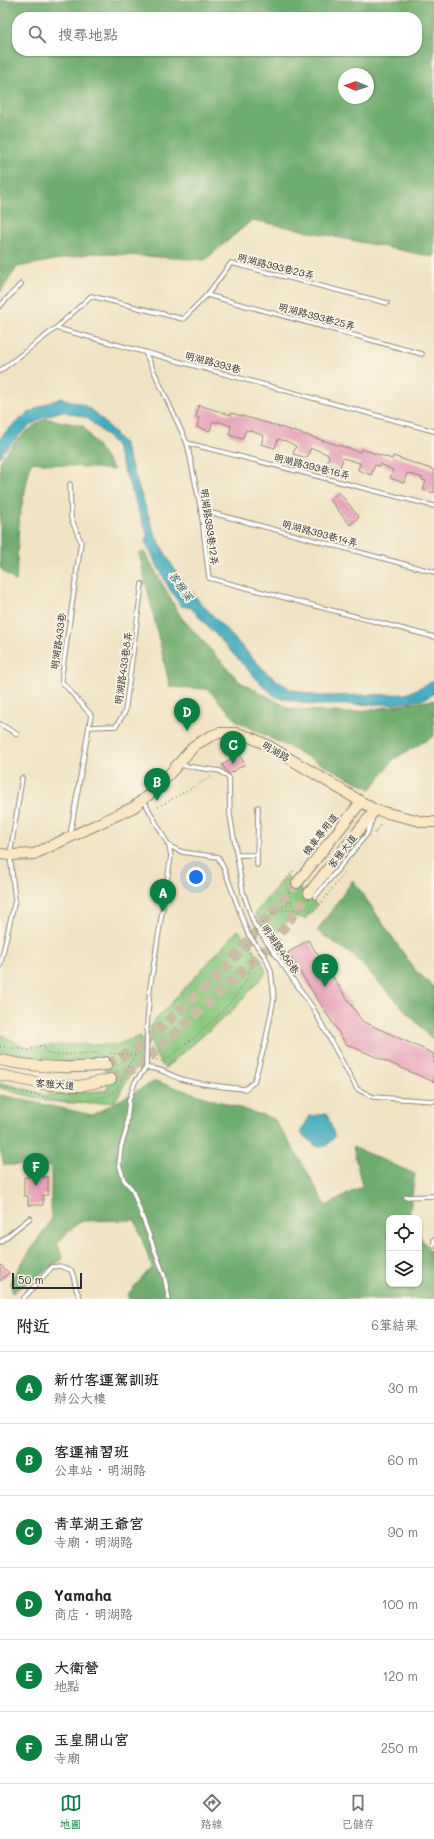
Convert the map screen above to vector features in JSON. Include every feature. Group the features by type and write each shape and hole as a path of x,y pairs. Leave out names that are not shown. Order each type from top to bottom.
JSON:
{"main road":[{"name":"明湖路","path":"0,854 34,854 134,807 157,788 195,745 206,738 220,733 237,733 267,745 375,810 424,822 434,822"},
{"name":"客雅大道","path":"296,881 361,802"},
{"name":"客雅大道","path":"312,895 375,810"},
{"name":"客雅大道","path":"0,1060 50,1068 79,1068 107,1062"},
{"name":"客雅大道","path":"0,1076 48,1085 79,1086 111,1081"}],"lane":[{"name":"明湖路393巷23弄","path":"56,328 91,296 183,319 207,295 231,263 387,303"},
{"path":"0,306 21,284"},
{"name":"明湖路393巷25弄","path":"207,295 422,354"},
{"path":"0,371 56,328"},
{"name":"明湖路393巷","path":"56,328 434,431"},
{"name":"明湖路393巷12弄","path":"145,352 187,443 201,510 209,578 434,637"},
{"name":"明湖路393巷16弄","path":"187,443 434,506"},
{"name":"明湖路433巷","path":"69,838 91,715 62,682 81,542 71,518 70,484"},
{"name":"明湖路393巷14弄","path":"201,510 434,572"},
{"name":"明湖路433巷8弄","path":"90,727 116,726 125,712 142,584"},
{"path":"0,724 18,734"},
{"path":"178,764 220,771"},
{"name":"明湖路486巷","path":"220,771 229,778 230,815 237,855 244,892 256,928 314,1008 356,1089 373,1097 434,1102"},
{"path":"0,966 15,900 10,855 22,778"},
{"path":"143,800 169,846 172,856 150,988 146,1068 135,1082 129,1100 126,1131 121,1147 119,1164 124,1180 132,1189 164,1275 169,1299"},
{"path":"257,865 258,807"},
{"path":"146,1068 155,1067 181,1078 210,1086 245,1089 254,1082 265,1044 274,998 271,971 266,958 250,937 239,912 225,871 218,858 182,852 169,846"},
{"path":"237,855 256,855"},
{"path":"0,1055 50,1065 107,1062"},
{"path":"0,1079 46,1090 81,1090 111,1081"},
{"path":"406,1197 434,1196"},
{"path":"0,1242 30,1218"},
{"path":"434,1240 434,1246"},
{"path":"23,1299 52,1267 60,1266 71,1270 75,1279 75,1291 81,1299"}],"path":[{"path":"158,807 220,771"},
{"path":"269,915 293,908 316,910 349,867"},
{"path":"286,880 289,899 293,908"},
{"path":"256,928 269,915 288,904 289,899"},
{"path":"0,1046 28,1050 43,1045 47,1053 54,1055 122,1052 136,1055 147,1051 154,1060 164,1062 229,1005 242,990 250,972 251,958 247,944 250,937"},
{"path":"0,1086 36,1096 82,1100 106,1097 118,1088 136,1055"}],"green space":[{"path":"0,0 434,0 434,257 252,220 205,260 94,253 17,267 0,293"},
{"path":"46,418 83,426 114,470 31,462 19,520 16,582 0,568 0,462 20,437"},
{"path":"142,551 145,553 181,617 240,682 291,709 347,713 434,700 434,736 394,759 371,789 237,721 208,689 170,687 139,554"},
{"path":"286,875 317,905 305,919 293,916 270,941 255,913"},
{"path":"353,880 415,970 434,987 434,1041 354,956 317,931"},
{"path":"238,930 261,958 266,973 233,1010 165,1068 157,1058 153,1048 151,1025"},
{"path":"0,1034 27,1048 70,1044 115,1045 141,1036 143,1048 138,1066 129,1076 115,1101 91,1104 48,1101 0,1088 0,1083 47,1095 108,1090 103,1056 68,1064 27,1060 0,1052"},
{"path":"155,1081 274,1119 301,1161 326,1206 362,1186 353,1147 415,1174 409,1215 386,1215 386,1287 422,1287 422,1239 434,1257 434,1299 129,1299 127,1295 152,1267 135,1220 80,1221 57,1243 63,1259 12,1293 11,1279 51,1220 51,1166 4,1165 0,1149 0,1095 92,1115"}],"water":[{"name":"客雅溪","path":"62,398 84,405 98,415 124,444 155,535 177,574 199,601 268,674 290,689 318,696 406,694 434,681 434,694 421,700 394,704 315,705 276,697 264,687 191,608 181,606 170,590 145,542 148,537 115,444 87,418 62,411 44,417 28,427 3,452 0,457 0,438 13,425 36,409"},
{"path":"327,1114 335,1137 326,1146 316,1146 300,1133 310,1116"}],"building":[{"path":"199,405 231,415 231,413 264,422 360,452 361,449 392,459 393,456 434,470 434,493 423,490 426,481 422,480 423,478 407,473 404,483 390,478 393,470 380,464 379,466 375,465 371,475 358,470 360,463 343,458 340,468 327,464 329,455 315,449 310,449 307,458 293,454 296,446 286,441 278,439 275,448 261,444 264,436 250,430 246,430 242,439 229,435 231,426 218,421 218,423 213,421 210,431 197,427 199,418 196,417"},
{"path":"339,492 359,517 350,525 330,500"},
{"path":"239,754 245,764 229,774 222,765"},
{"path":"308,940 362,1021 434,1054 434,1082 346,1044 288,953"},
{"path":"24,1177 48,1177 48,1195 43,1195 43,1205 28,1205 28,1196 24,1196"},
{"path":"0,1264 9,1273 0,1281"}],"tunnel":[{"path":"107,1065 138,1048 221,973 297,883"},
{"path":"111,1079 141,1065 273,943 309,893"}],"place":[{"name":"Yamaha","path":"187,731"},
{"name":"青草湖王爺宮","path":"233,764"},
{"name":"客運補習班","path":"157,801"},
{"name":"新竹客運駕訓班","path":"163,912"},
{"name":"大衛營","path":"325,987"},
{"name":"玉皇開山宮","path":"36,1186"}]}
